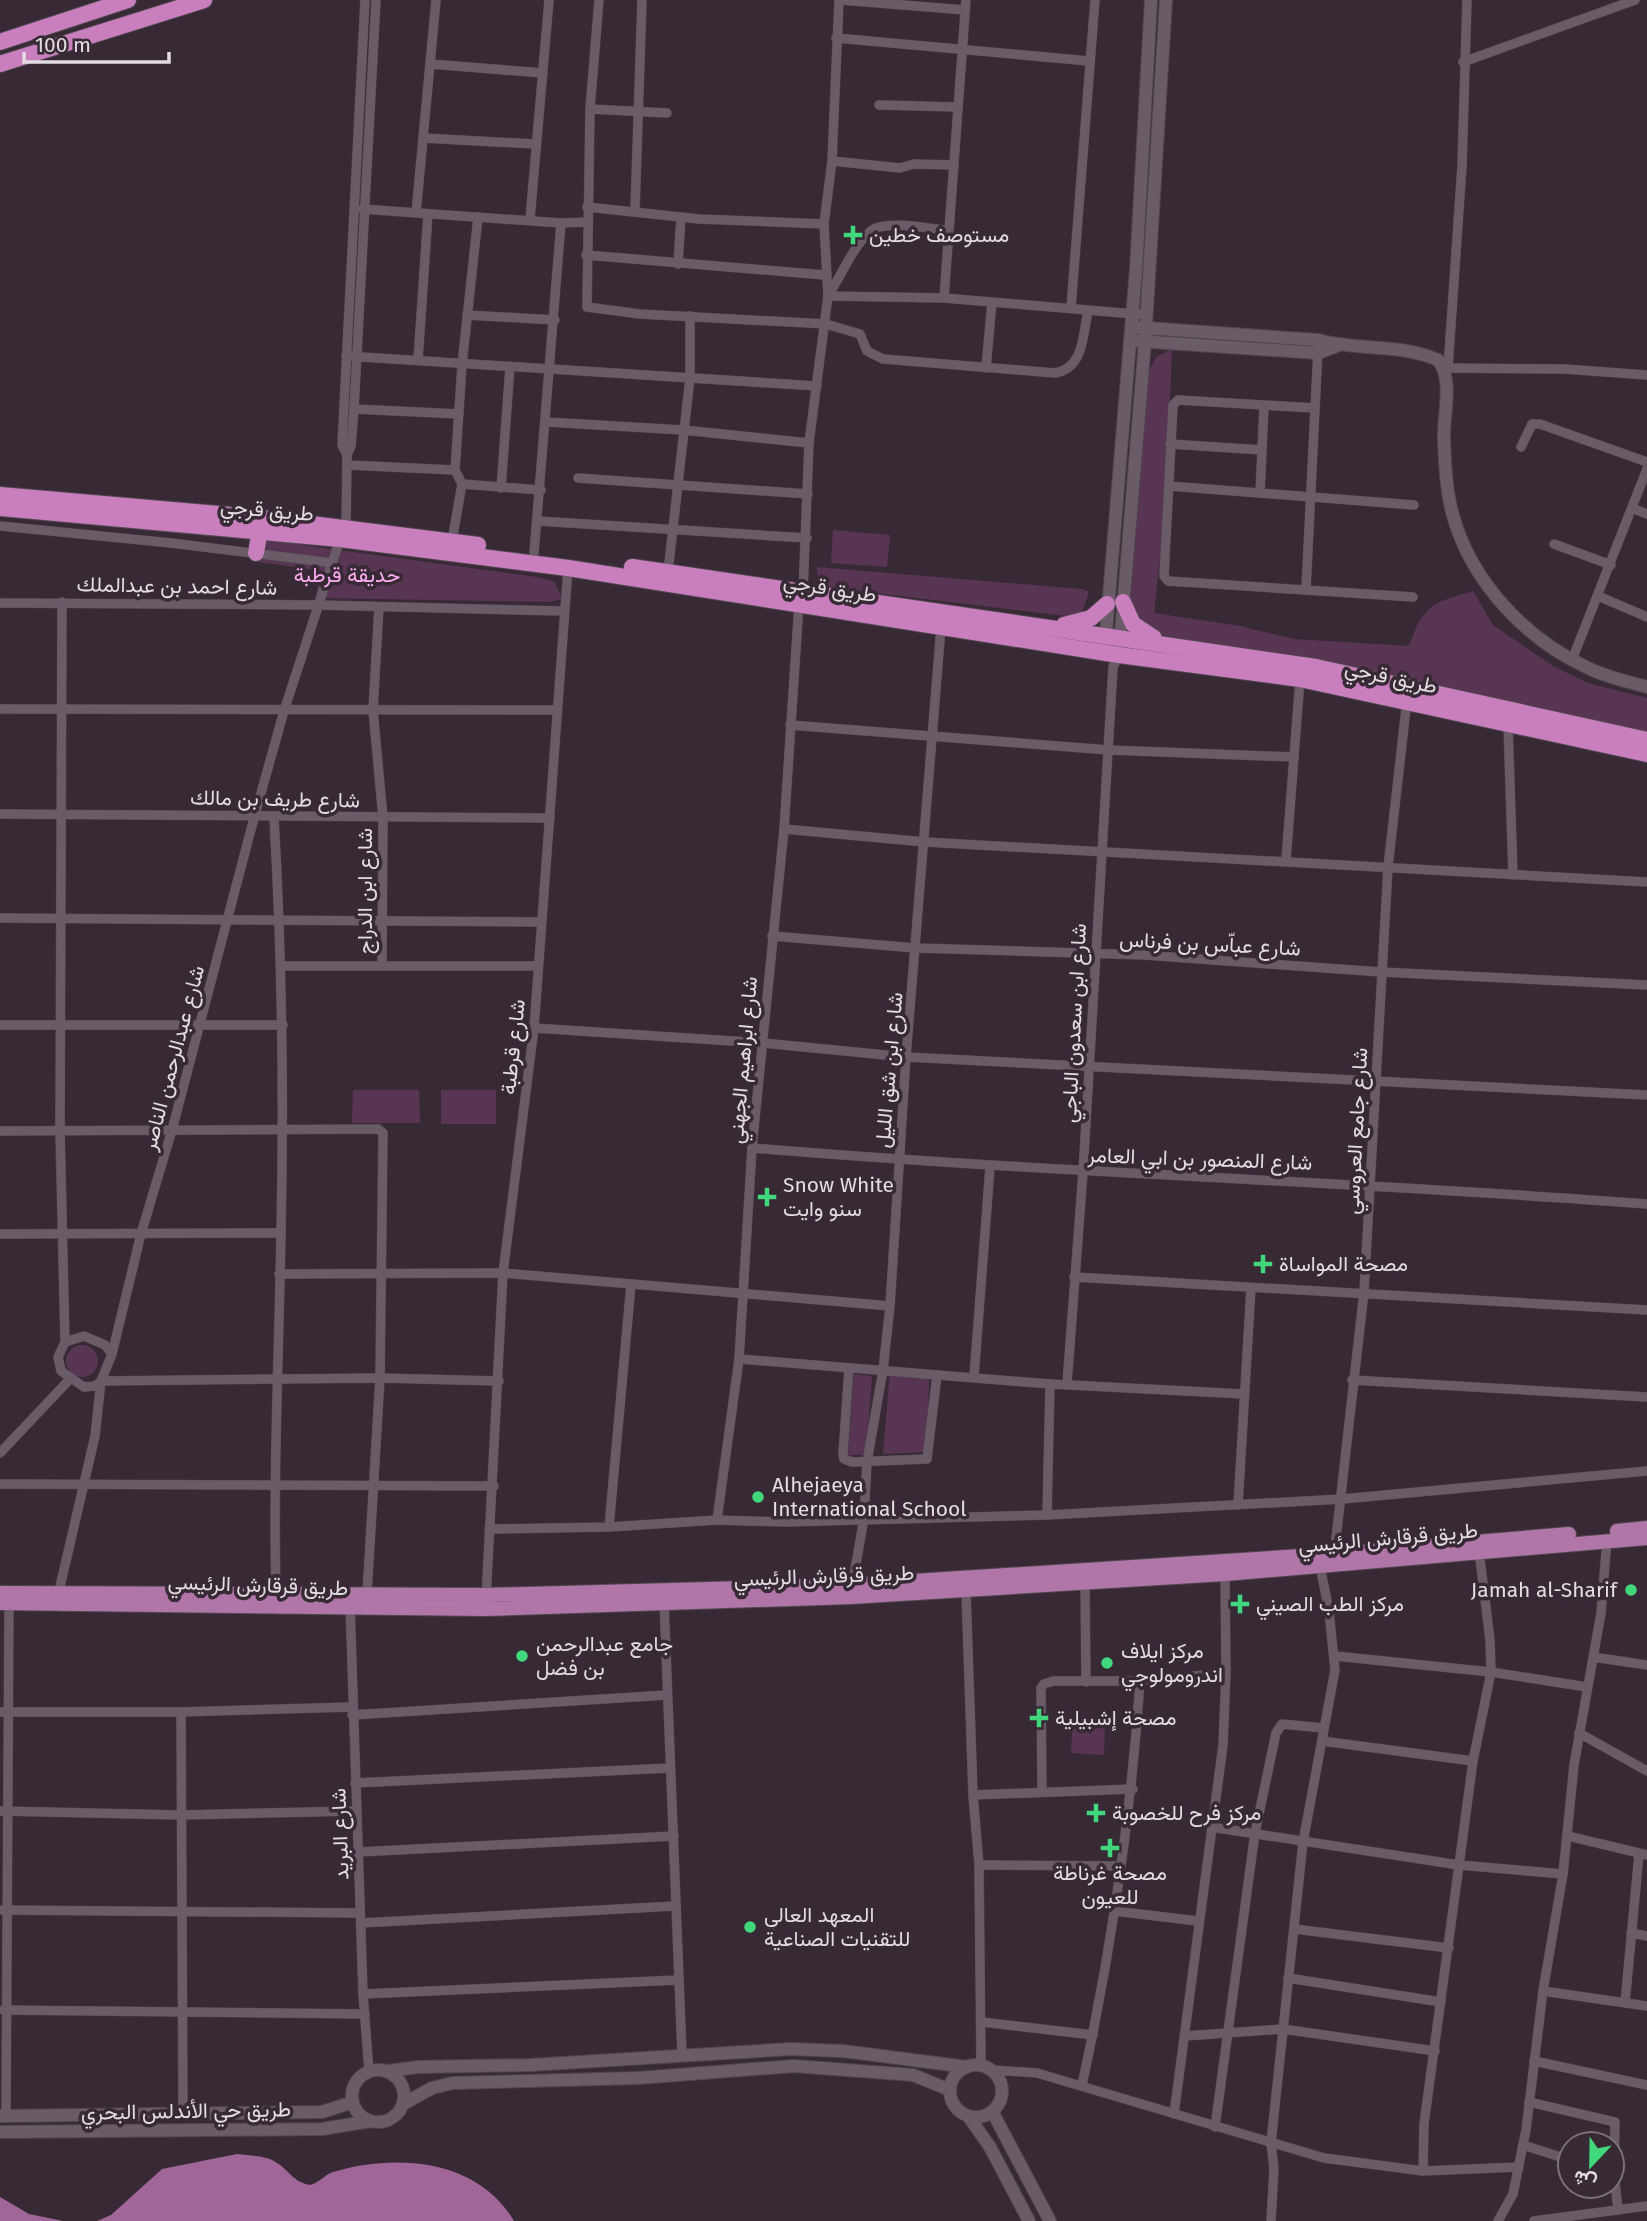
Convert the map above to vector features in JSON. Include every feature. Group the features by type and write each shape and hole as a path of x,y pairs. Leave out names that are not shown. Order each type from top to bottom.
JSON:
{"highway":[{"path":"0,42 128,0"},
{"path":"0,64 204,0"},
{"name":"طريق قرجي","path":"0,495 343,533 452,541 668,572 941,627 1113,657 1300,679 1647,754"},
{"name":"طريق قرجي","path":"0,508 260,530 343,533 568,568 1166,643 1316,667 1647,740"},
{"path":"256,553 260,530"},
{"path":"1044,629 1085,621 1115,603 1139,631 1166,643"}],"main road":[{"name":"طريق قرقارش الرئيسي","path":"3,1600 59,1591 276,1593 349,1602 367,1594 486,1602 851,1591 965,1591 1225,1574 1477,1540 1647,1528"},
{"name":"طريق قرقارش الرئيسي","path":"3,1600 664,1602 1329,1561 1647,1538"}],"street":[{"path":"347,460 342,444 365,0"},
{"path":"347,460 354,409 376,0"},
{"path":"416,213 436,0"},
{"path":"530,219 549,0"},
{"path":"599,0 590,109 587,307 690,317 826,324 860,334 867,351 883,359 986,368 1066,371 1079,354 1088,310"},
{"path":"635,211 642,0"},
{"path":"828,296 824,224 832,161 836,38 840,0 965,5 944,298"},
{"path":"1070,308 1095,0"},
{"path":"1113,657 1151,0"},
{"path":"1115,603 1145,328 1166,0"},
{"path":"1467,0 1463,62 1462,166 1446,368 1445,473 1454,519 1486,583 1506,608 1533,633 1572,660 1604,675 1647,687"},
{"path":"1463,62 1635,0"},
{"path":"836,38 1089,61"},
{"path":"430,64 543,73"},
{"path":"879,105 958,107"},
{"path":"590,109 667,113"},
{"path":"423,138 535,144"},
{"path":"832,161 900,168 914,164 954,165"},
{"path":"587,207 681,217 824,224"},
{"path":"353,209 561,223 587,222"},
{"path":"418,360 428,214"},
{"path":"452,541 462,484 455,470 462,365 478,217"},
{"path":"678,264 681,217"},
{"path":"534,553 561,223"},
{"path":"828,296 859,242 870,231 885,226 948,230"},
{"path":"586,256 825,275"},
{"path":"828,296 944,298 1132,313 1145,328"},
{"name":"شارع ابراهيم الجهني","path":"717,1520 739,1359 752,1148 783,829 807,538 809,443 828,296"},
{"path":"986,368 992,302"},
{"path":"467,315 555,320"},
{"path":"668,572 690,378 690,317"},
{"path":"1131,334 1145,328 1424,354 1438,360 1446,368 1564,369 1647,375"},
{"path":"1306,589 1318,346"},
{"path":"346,356 817,386"},
{"path":"501,488 510,367"},
{"path":"1315,408 1178,400 1172,410 1164,576 1168,581 1413,597"},
{"path":"1260,493 1264,405"},
{"path":"354,409 459,414"},
{"path":"546,422 683,430 809,443"},
{"path":"1521,447 1532,425 1541,424 1647,462"},
{"path":"1170,444 1262,450"},
{"path":"347,460 455,470"},
{"name":"شارع عبدالرحمن الناصر","path":"59,1591 95,1436 101,1381 112,1354 141,1234 172,1130 284,711 343,533 347,460"},
{"path":"1572,660 1647,469"},
{"path":"578,478 808,494"},
{"path":"462,484 541,490"},
{"path":"1169,486 1414,505"},
{"path":"1632,508 1647,514"},
{"path":"538,520 807,538"},
{"path":"0,526 333,563"},
{"path":"1554,544 1611,565"},
{"name":"شارع قرطبة","path":"486,1602 503,1273 534,1028 568,568"},
{"path":"1598,596 1647,617"},
{"path":"62,602 60,1130 65,1342 58,1363 69,1380 85,1387 95,1386 101,1381 275,1378 499,1381"},
{"name":"شارع احمد بن عبدالملك","path":"0,603 318,605 563,611"},
{"name":"شارع ابن الدراج","path":"379,607 373,710 383,818 382,966"},
{"name":"شارع ابن شق الليل","path":"851,1591 864,1518 867,1462 883,1370 890,1306 906,1057 941,627"},
{"name":"شارع ابن سعدون الباجي","path":"1067,1384 1083,1172 1113,657"},
{"path":"1286,860 1300,679"},
{"name":"شارع جامع العروسي","path":"1271,2221 1274,2169 1271,2143 1303,1842 1334,1678 1329,1561 1342,1499 1352,1380 1364,1293 1388,867 1407,700"},
{"path":"0,709 556,710"},
{"path":"790,725 1109,750 1294,757"},
{"path":"1508,725 1513,875"},
{"name":"شارع طريف بن مالك","path":"0,814 254,818 550,818"},
{"path":"274,818 283,1025 281,1233 273,1486 276,1593"},
{"path":"783,829 925,842 1647,882"},
{"path":"0,918 541,922"},
{"name":"شارع عباّس بن فرناس","path":"772,936 916,948 1647,985"},
{"path":"282,966 538,965"},
{"path":"0,1025 283,1025"},
{"path":"534,1028 763,1043 906,1057 1647,1095"},
{"path":"0,1131 378,1129 383,1133 380,1378 367,1594"},
{"name":"شارع المنصور بن ابي العامر","path":"752,1148 990,1167 1162,1173 1647,1204"},
{"path":"974,1377 990,1167"},
{"path":"0,1234 281,1233"},
{"path":"279,1274 503,1273 890,1306"},
{"path":"1074,1277 1647,1310"},
{"path":"609,1527 631,1284"},
{"path":"1238,1505 1251,1288"},
{"path":"65,1342 84,1336 105,1345 112,1354"},
{"path":"739,1359 1050,1384 1244,1394"},
{"path":"849,1368 843,1454 844,1459 852,1462 923,1461 929,1457 937,1375"},
{"path":"0,1453 69,1380"},
{"path":"1352,1380 1647,1397"},
{"path":"1047,1515 1050,1384"},
{"path":"489,1529 609,1527 717,1520 785,1522 1047,1515 1342,1499 1647,1471"},
{"path":"0,1484 494,1486"},
{"path":"1498,2221 1513,2194 1520,2167 1543,1991 1563,1874 1579,1733 1593,1657 1607,1540"},
{"path":"1423,2171 1424,2124 1459,1865 1474,1761 1491,1672 1490,1640 1479,1551"},
{"path":"1174,2114 1223,1745 1226,1673 1225,1574"},
{"path":"1084,1583 1086,1682"},
{"path":"965,1591 973,1795 979,1865 982,2022 987,2068 999,2077 1003,2094 992,2113 969,2117"},
{"path":"3,1600 3,2116"},
{"name":"شارع البريد","path":"349,1602 363,1994 369,2071"},
{"path":"664,1602 682,2055"},
{"path":"1335,1656 1491,1672 1587,1687"},
{"path":"1593,1657 1647,1665"},
{"path":"1042,1790 1042,1686 1053,1681 1140,1681 1226,1673"},
{"path":"1082,2085 1093,2035 1133,1789 1140,1681"},
{"path":"4,1712 352,1711 667,1695"},
{"path":"181,1712 183,2114"},
{"path":"1215,2127 1255,1833 1277,1728 1285,1724 1323,1728"},
{"path":"1579,1733 1647,1771"},
{"path":"1322,1741 1474,1761"},
{"path":"355,1783 670,1768"},
{"path":"973,1795 1042,1790 1133,1789"},
{"path":"4,1811 181,1815 356,1811"},
{"path":"1211,1826 1459,1865 1563,1874"},
{"path":"358,1852 674,1836"},
{"path":"1568,1836 1643,1854 1631,1933 1625,2003"},
{"path":"979,1865 1120,1867"},
{"path":"3,1910 361,1918 675,1906"},
{"path":"1114,1911 1198,1921"},
{"path":"1294,1928 1449,1948"},
{"path":"1631,1933 1647,1936"},
{"path":"1288,1978 1441,2002"},
{"path":"363,1994 678,1980"},
{"path":"1543,1991 1647,2006"},
{"path":"3,2010 365,2014"},
{"path":"982,2022 1093,2035"},
{"path":"1185,2036 1283,2029 1435,2051"},
{"path":"950,2090 924,2078 903,2074 833,2067 769,2066 638,2078 452,2083 432,2088 403,2104 390,2119 371,2121 359,2114 352,2102 355,2083 369,2071 418,2067 530,2066 764,2049 830,2050 967,2067 1026,2071 1082,2085 1271,2143 1348,2162 1423,2171 1520,2167"},
{"path":"1534,2061 1647,2085"},
{"path":"967,2067 957,2073 950,2090 953,2104 969,2117 990,2147 1029,2221"},
{"path":"388,2071 402,2085 403,2104"},
{"name":"طريق حي الأندلس البحري","path":"3,2116 322,2112 352,2102"},
{"path":"1529,2102 1615,2122 1615,2130"},
{"path":"992,2113 1050,2221"},
{"name":"طريق حي الأندلس البحري","path":"0,2132 322,2129 371,2121"},
{"path":"1523,2146 1556,2156"},
{"path":"1617,2200 1618,2210"},
{"path":"1534,2221 1582,2218 1647,2206"}],"green space":[{"path":"1172,349 1166,502 1154,613 1240,626 1294,639 1409,646 1420,621 1431,607 1473,591 1493,625 1553,666 1588,683 1647,698 1647,733 1152,633 1137,615 1131,599 1148,372 1156,357"},
{"path":"833,530 890,535 887,567 831,563"},
{"name":"حديقة قرطبة","path":"261,541 537,577 555,582 562,599 549,602 315,598 322,571 258,562"},
{"path":"817,567 1082,589 1089,592 1082,612 1074,617 818,586"},
{"path":"353,1090 419,1090 420,1123 352,1123"},
{"path":"441,1090 496,1090 496,1124 441,1124"},
{"path":"82,1345 93,1350 98,1361 93,1372 82,1377 71,1372 66,1361 71,1350"},
{"path":"890,1371 929,1379 927,1452 883,1454"},
{"path":"854,1374 872,1376 866,1455 848,1455"},
{"path":"1073,1716 1105,1717 1104,1755 1071,1753"}],"shaded area":[{"path":"237,2154 273,2160 296,2179 310,2185 333,2172 357,2166 408,2163 434,2166 458,2173 479,2185 498,2200 514,2221 97,2221 111,2215 162,2169"},
{"path":"0,2197 29,2214 63,2221 0,2221"}],"place":[{"name":"مستوصف خطين","path":"853,235"},
{"name":"Snow White سنو وايت","path":"767,1197"},
{"name":"مصحة المواساة","path":"1263,1264"},
{"name":"Alhejaeya International School","path":"758,1497"},
{"name":"Jamah al-Sharif","path":"1631,1590"},
{"name":"مركز الطب الصيني","path":"1240,1604"},
{"name":"جامع عبدالرحمن بن فضل","path":"522,1656"},
{"name":"مركز ايلاف اندرومولوجي","path":"1107,1663"},
{"name":"مصحة إشبيلية","path":"1039,1718"},
{"name":"مركز فرح للخصوبة","path":"1096,1813"},
{"name":"مصحة غرناطة للعيون","path":"1110,1848"},
{"name":"المعهد العالي للتقنيات الصناعية","path":"750,1927"}]}
